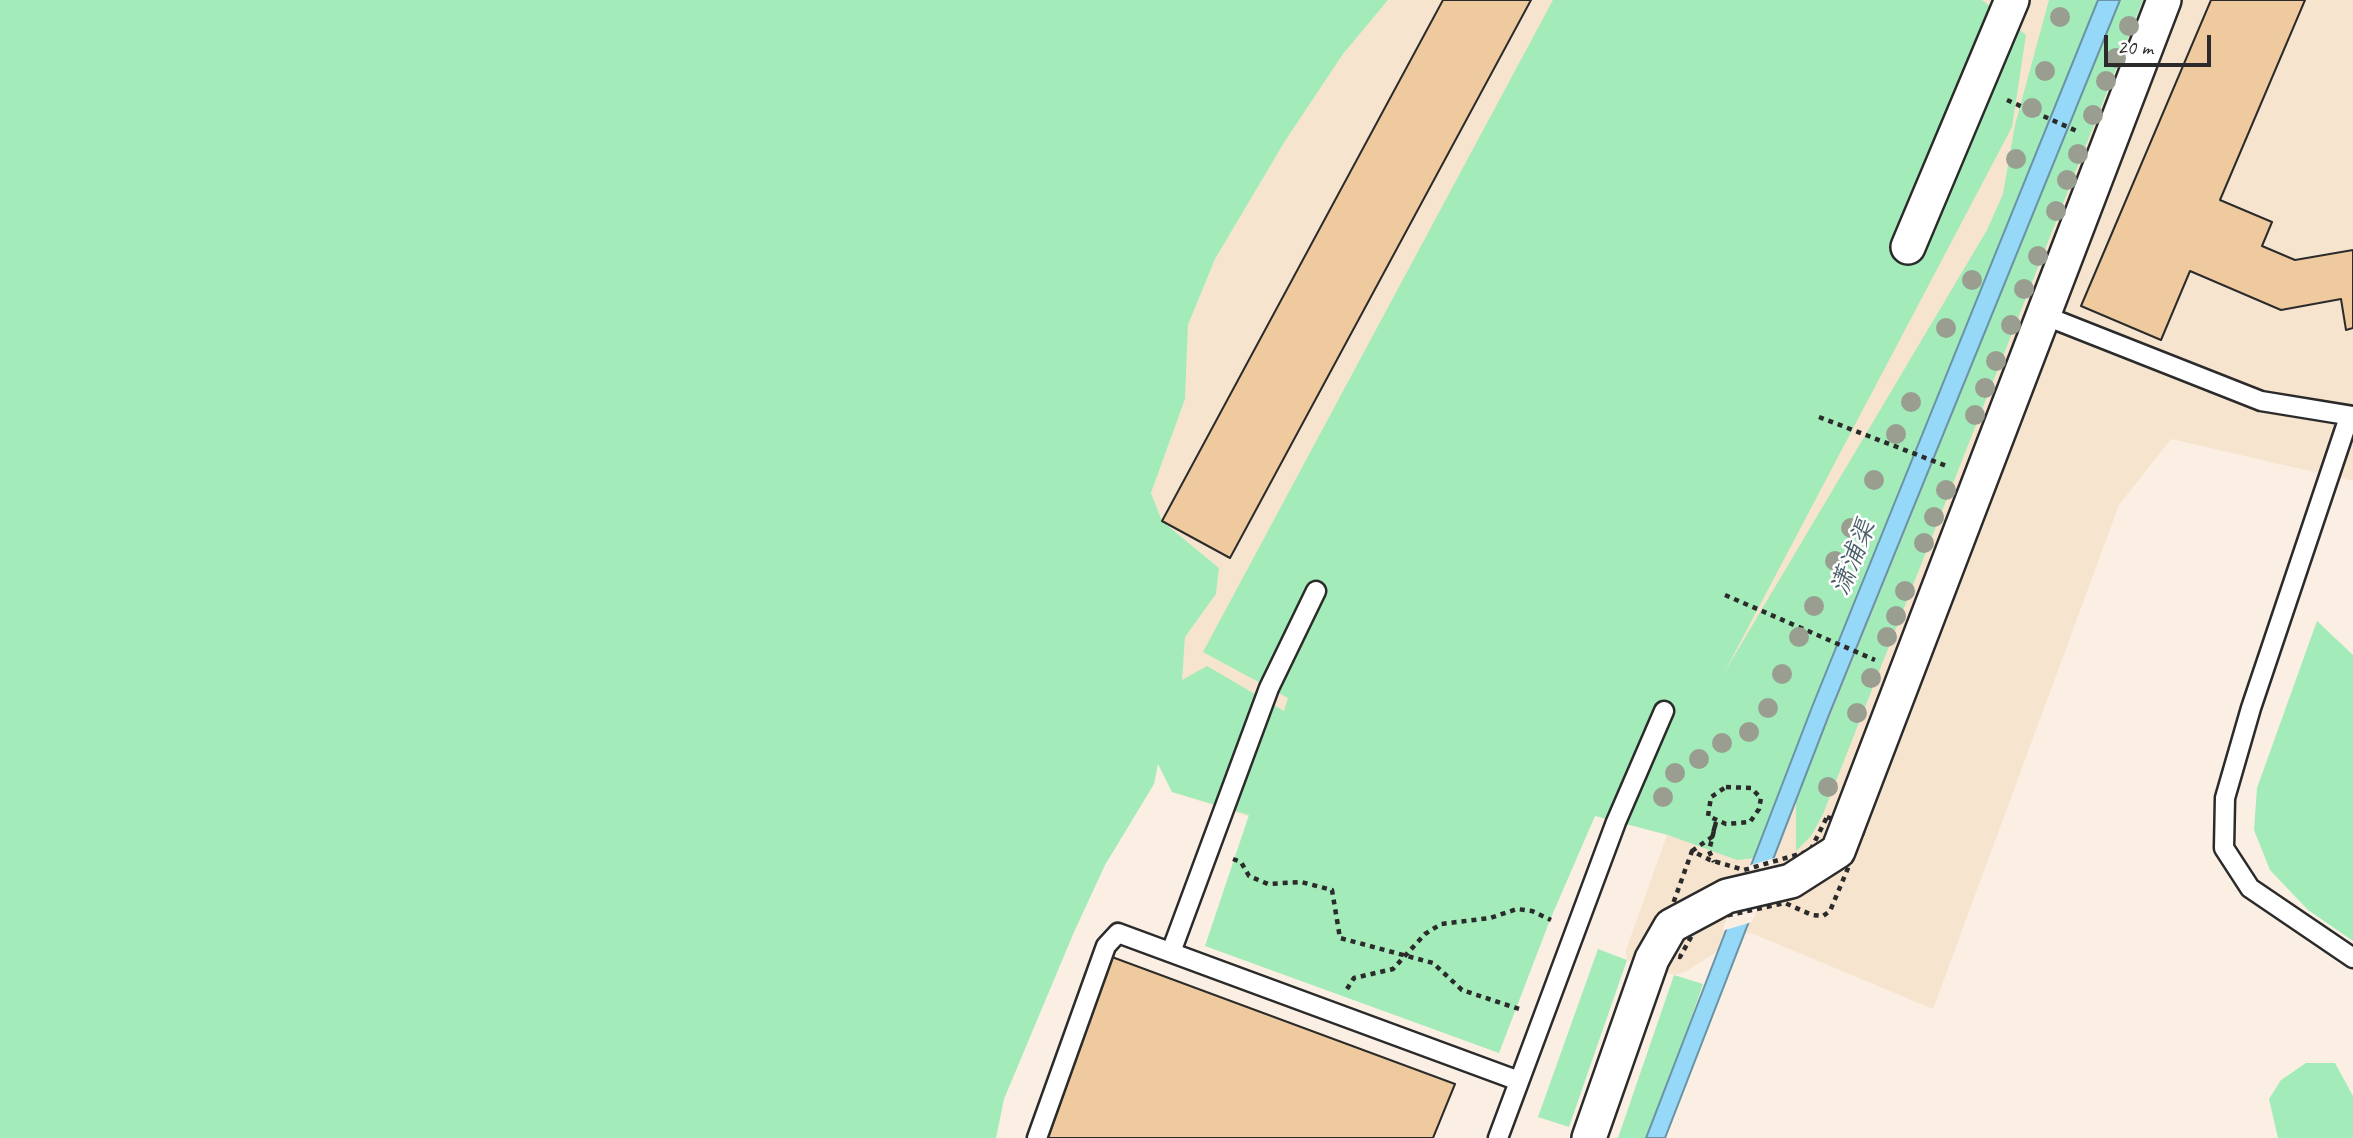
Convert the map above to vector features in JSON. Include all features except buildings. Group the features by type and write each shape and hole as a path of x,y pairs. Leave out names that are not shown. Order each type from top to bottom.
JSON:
{"street":[{"path":"1908,247 2012,0"},
{"path":"1589,1138 1652,959 1671,926 1727,895 1791,881 1838,851 2164,0"}],"lane":[{"path":"2043,315 2260,401 2351,416 2225,798 2224,848 2250,888 2353,958"},
{"path":"1171,953 1269,688 1316,590"},
{"path":"1498,1138 1616,822 1664,711"},
{"path":"1037,1138 1107,946 1118,933 1519,1081"}],"path":[{"path":"2040,115 2072,128"},
{"path":"1819,417 1936,462"},
{"path":"1725,595 1859,653"},
{"path":"1745,786 1761,798 1761,806 1750,822 1733,825 1716,822 1707,810 1711,797 1721,788 1745,786"},
{"path":"1692,851 1712,837 1716,822"},
{"path":"1714,862 1709,851 1716,822"},
{"path":"1210,846 1241,862 1249,876 1268,884 1301,882 1332,890 1340,938 1433,963 1462,990 1543,1016"},
{"path":"1332,1012 1354,978 1393,969 1425,934 1441,924 1490,918 1517,909 1532,912 1574,932"}],"shaded area":[{"path":"1388,0 2353,0 2353,481 2171,439 2119,505 1933,1009 1751,933 1745,934 1685,972 1674,975 1627,960 1626,950 1667,835 1601,817 1546,807 1281,827 1172,792 1185,637 1216,594 1219,568 1162,521 1151,493 1185,399 1188,325 1215,259 1285,141 1343,54"}],"green space":[{"path":"0,0 1388,0 1343,54 1285,141 1215,259 1188,325 1185,399 1151,493 1162,521 1219,568 1216,594 1185,637 1182,680 1207,666 1284,711 1288,698 1203,652 1553,0 1982,0 2026,35 2012,127 1724,673 1987,230 2003,194 2015,125 2049,0 2098,0 1754,858 1737,860 1668,835 1595,816 1550,920 1499,1053 1205,946 1249,815 1172,792 1158,764 1154,784 1105,865 1074,932 1004,1099 996,1138 0,1138"},
{"path":"2120,0 2143,0 1823,814 1811,836 1796,851 1796,800"},
{"path":"2317,621 2353,655 2353,941 2308,910 2270,870 2254,830 2257,788"},
{"path":"1598,949 1627,960 1569,1127 1538,1117"},
{"path":"1674,975 1703,984 1649,1138 1618,1138"},
{"path":"2306,1063 2335,1063 2353,1096 2353,1138 2278,1138 2269,1099 2281,1080"}],"water":[{"path":"2098,0 2120,0 1829,715 1665,1138 1646,1138 1812,707"}],"pier":[{"path":"1778,857 1752,922 1722,931 1747,866"}],"water label":[{"name":"潇浦渠","path":"1854,558"}]}
